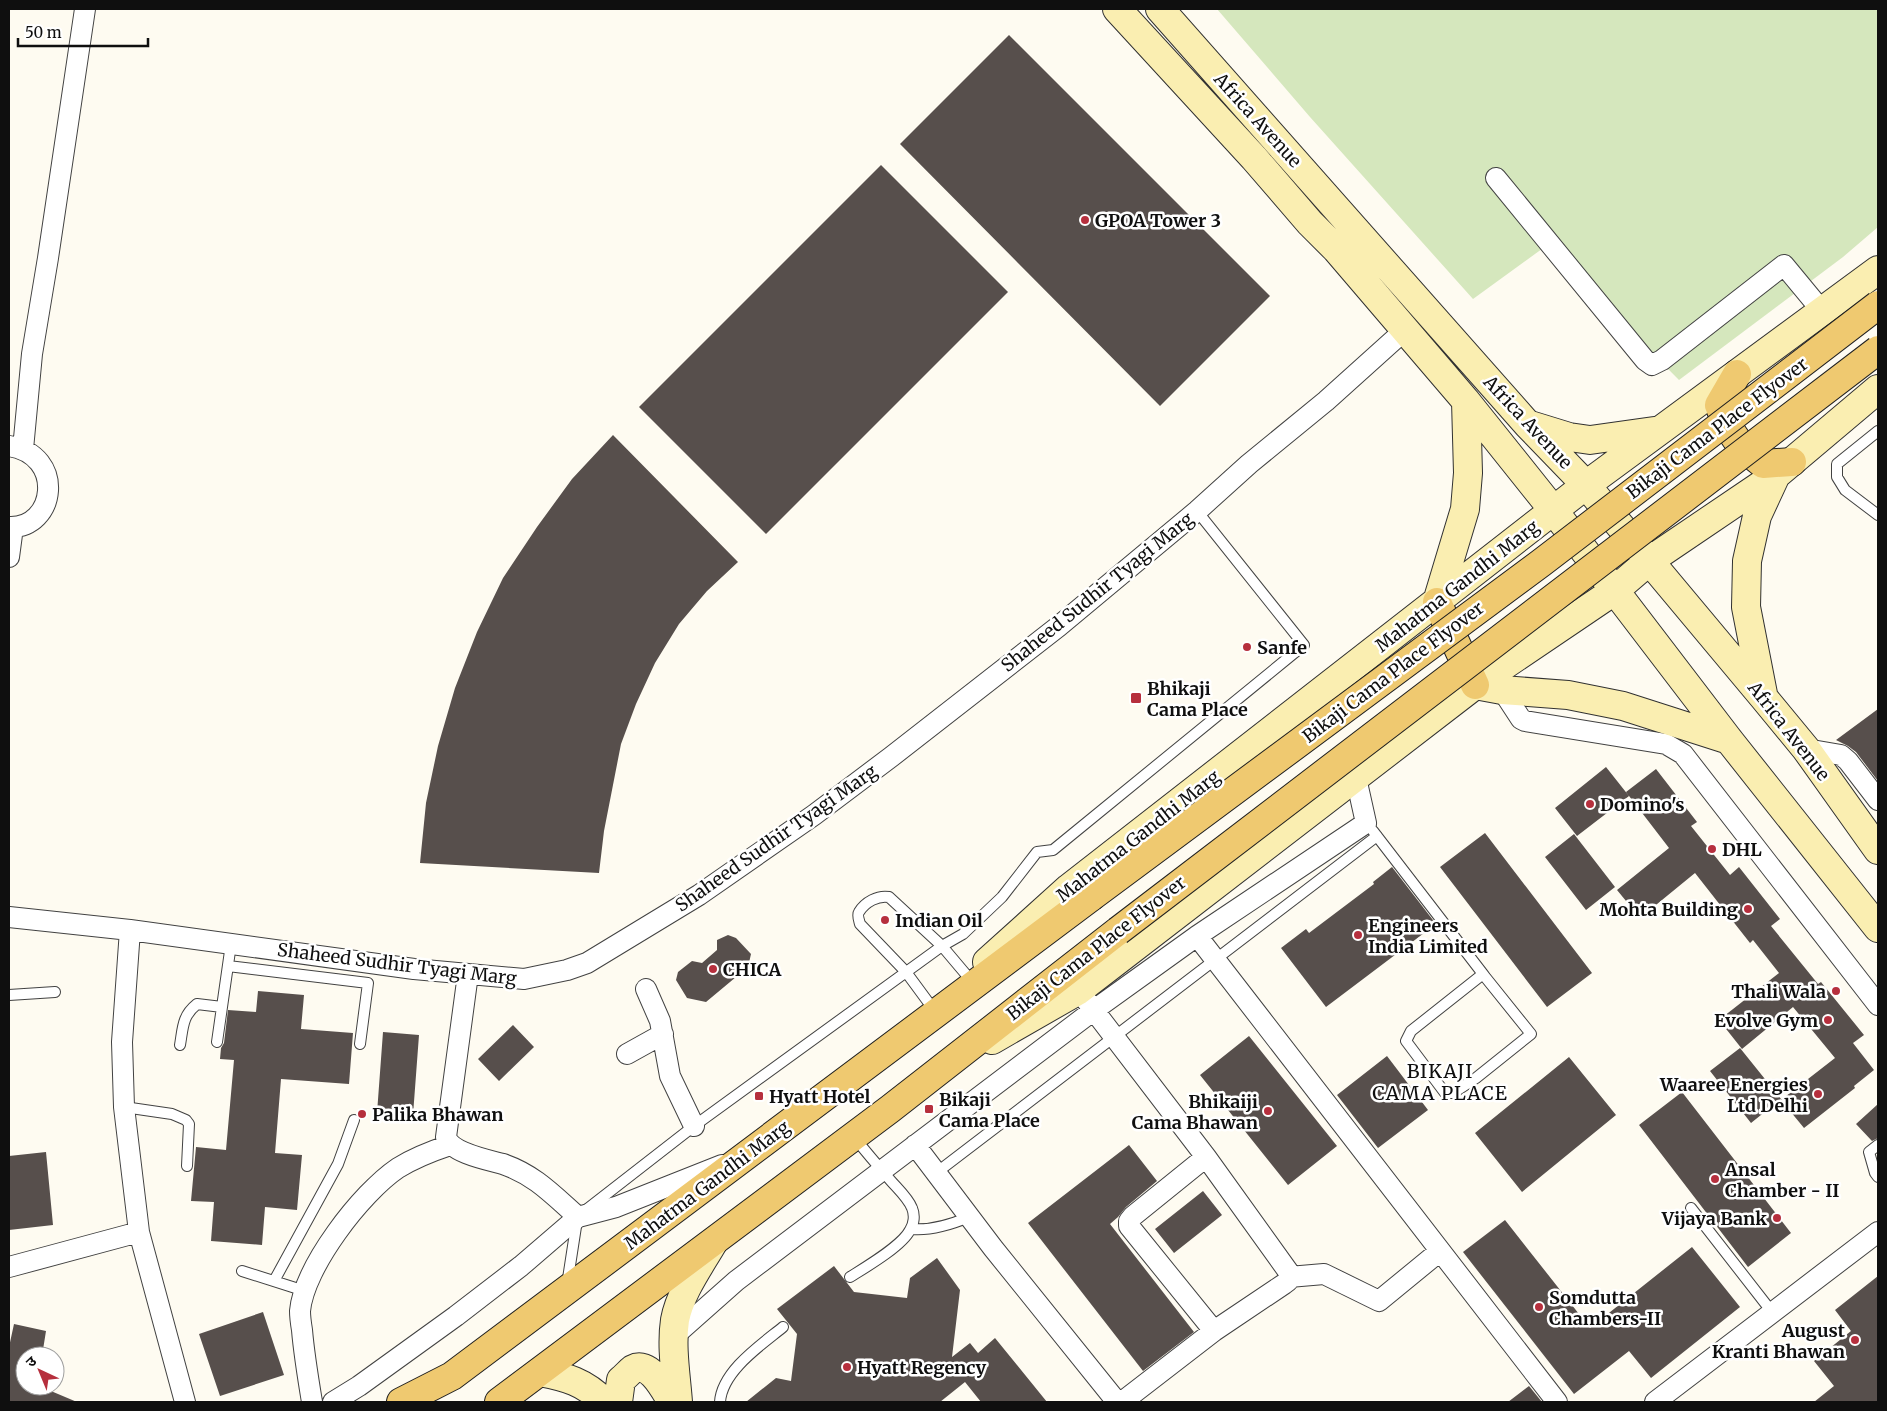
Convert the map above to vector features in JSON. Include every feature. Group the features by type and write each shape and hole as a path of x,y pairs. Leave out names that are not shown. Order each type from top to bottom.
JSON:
{"main road":[{"name":"Africa Avenue","path":"1117,9 1254,158 1406,329 1554,511 1614,591"},
{"name":"Africa Avenue","path":"1160,9 1528,425 1586,485 1806,749 1878,850"},
{"name":"Mahatma Gandhi Marg","path":"401,1402 452,1376 905,1036 1069,888 1586,485 1878,270"},
{"name":"Bikaji Cama Place Flyover","path":"905,1036 1541,562 1878,305"},
{"name":"Bikaji Cama Place Flyover","path":"935,1073 1878,350"},
{"path":"1737,374 1718,405 1728,427 1741,446 1763,464 1784,468"},
{"path":"499,1402 853,1137 935,1073 1086,1000 1356,778 1475,685 1614,591 1649,561 1784,468 1878,389"},
{"path":"1466,401 1468,472 1465,509 1437,602 1475,685"},
{"path":"1528,425 1569,437 1590,440 1623,437 1660,430"},
{"path":"1764,698 1746,607 1747,561 1757,516 1784,468"},
{"path":"1614,591 1878,928"},
{"path":"1475,685 1502,690 1568,695 1623,706 1729,740"},
{"path":"678,1402 674,1336 676,1318 686,1290 712,1243"},
{"path":"618,1402 621,1380 634,1369 644,1368 657,1378 672,1402"},
{"path":"540,1372 568,1378 587,1388 604,1402"}],"street":[{"path":"9,557 11,527 25,524 36,516 44,506 49,492 44,467 35,456 16,447 48,258 85,9"},
{"path":"1496,178 1645,360 1652,365 1662,360 1784,265 1822,311"},
{"name":"Shaheed Sudhir Tyagi Marg","path":"9,917 130,930 371,963 468,974 524,979 567,970 604,954 699,895 814,815 891,757 1059,626 1326,401 1406,329"},
{"path":"1502,690 1525,721 1666,744 1683,754 1878,1005"},
{"path":"1806,749 1841,755 1848,761 1878,800"},
{"path":"674,1336 736,1281 915,1145 1086,1000 1197,936 1371,829 1356,778"},
{"path":"130,930 122,1042 124,1107 139,1232 185,1402"},
{"path":"1197,936 1557,1402"},
{"path":"468,974 446,1137 450,1145 458,1150 513,1168 530,1176 578,1217"},
{"path":"646,990 660,1021 670,1076 694,1126"},
{"path":"1086,1000 1206,1157 1288,1272 1289,1277"},
{"path":"626,1054 662,1034"},
{"path":"312,1402 300,1311 308,1279 340,1228 368,1195 397,1169 425,1153 450,1145"},
{"path":"915,1145 969,1217 1124,1401 1214,1331 1284,1284 1289,1277 1324,1274 1379,1301 1440,1251"},
{"path":"1206,1157 1133,1216 1129,1221 1129,1226 1214,1331"},
{"path":"333,1402 359,1386 456,1316 521,1266 578,1217 616,1207 743,1158"},
{"path":"9,1267 139,1232"},
{"path":"1655,1402 1878,1232"}],"lane":[{"path":"1878,431 1837,464 1837,477 1845,490 1878,515"},
{"path":"566,1291 578,1217 694,1126 942,946 964,934 1002,897 1037,852 1053,850 1304,645 1197,511"},
{"path":"936,1173 1215,960 1371,829 1482,974 1531,1034 1476,1078 1453,1093 1445,1093 1406,1041 1411,1031 1482,974"},
{"path":"934,1010 906,972 860,924 858,916 860,911 878,896 888,898 942,946 969,978"},
{"path":"217,1042 232,944"},
{"path":"360,1044 371,963"},
{"path":"228,966 368,983"},
{"path":"9,995 55,992"},
{"path":"180,1046 185,1017 190,1009 197,1004 222,1006"},
{"path":"124,1107 172,1114 186,1120 189,1124 187,1166"},
{"path":"274,1281 338,1164 354,1120"},
{"path":"850,1277 894,1247 911,1229 914,1214 912,1207 853,1137"},
{"path":"1878,1145 1869,1152 1875,1173 1878,1176"},
{"path":"1690,1208 1772,1312"},
{"path":"911,1229 923,1230 951,1225 969,1217"},
{"path":"242,1271 306,1292"},
{"path":"720,1402 724,1387 734,1372 748,1356 783,1326"}],"green space":[{"path":"1217,9 1878,9 1878,227 1843,257 1679,380 1546,246 1473,299 1310,117"}],"building":[{"name":"GPOA Tower 3","path":"1009,35 1270,296 1160,406 900,144"},
{"path":"881,165 1008,292 766,534 639,407"},
{"path":"613,435 738,562 707,591 679,624 655,663 636,704 621,744 604,831 599,873 420,863 426,803 438,746 455,688 477,632 503,578 537,527 572,479"},
{"path":"1878,709 1878,781 1856,752 1836,740"},
{"path":"1606,767 1629,796 1577,836 1555,808"},
{"path":"1656,769 1697,822 1691,826 1730,875 1739,867 1780,919 1771,926 1818,984 1821,982 1864,1035 1853,1043 1874,1070 1854,1086 1855,1088 1804,1128 1781,1100 1835,1058 1793,1007 1742,1049 1719,1020 1779,973 1753,940 1750,943 1695,873 1640,918 1617,890 1669,848 1626,792"},
{"path":"1485,833 1592,973 1547,1007 1440,867"},
{"path":"1574,834 1615,887 1586,910 1545,857"},
{"name":"Engineers India Limited","path":"1392,867 1436,924 1326,1007 1281,948 1306,929 1309,933 1374,884 1373,882"},
{"name":"CHICA","path":"728,935 736,938 751,954 748,967 706,1002 687,998 676,980 678,972 692,961 702,963 717,950 717,940"},
{"path":"258,991 304,995 301,1029 353,1033 349,1084 281,1079 275,1153 302,1155 297,1210 265,1207 262,1245 211,1241 214,1202 191,1201 196,1147 226,1150 234,1060 220,1059 228,1010 256,1012"},
{"path":"513,1025 534,1047 499,1081 478,1059"},
{"path":"383,1032 419,1035 413,1115 377,1113"},
{"name":"Bhikaiji Cama Bhawan","path":"1249,1036 1337,1146 1288,1185 1200,1075"},
{"path":"1740,1048 1781,1099 1751,1123 1710,1071"},
{"path":"1387,1056 1428,1110 1378,1148 1337,1095"},
{"path":"1569,1057 1616,1115 1522,1192 1475,1133"},
{"name":"Ansal Chamber - II","path":"1682,1092 1791,1233 1748,1267 1639,1125"},
{"path":"1878,1104 1878,1138 1872,1141 1856,1124"},
{"path":"1129,1145 1157,1181 1126,1207 1110,1224 1194,1332 1143,1371 1028,1223"},
{"path":"46,1152 53,1225 9,1230 9,1156"},
{"path":"1203,1191 1222,1215 1174,1253 1155,1229"},
{"path":"1505,1220 1590,1328 1692,1247 1740,1307 1651,1378 1629,1351 1574,1394 1463,1252"},
{"path":"937,1258 960,1290 952,1357 970,1343 978,1353 995,1338 1047,1402 981,1402 965,1382 940,1402 746,1402 776,1378 791,1381 797,1334 777,1309 834,1266 854,1292 907,1298 910,1278"},
{"name":"August Kranti Bhawan","path":"1878,1276 1878,1402 1814,1402 1834,1386 1814,1361 1851,1331 1835,1310"},
{"path":"263,1312 284,1375 220,1396 199,1334"},
{"path":"14,1324 46,1331 44,1346 15,1346 15,1396 63,1396 77,1402 9,1402 9,1347"},
{"path":"1529,1386 1542,1402 1508,1402"}],"place":[{"name":"GPOA Tower 3","path":"1085,220"},
{"name":"Sanfe","path":"1247,647"},
{"name":"Bhikaji Cama Place","path":"1136,698"},
{"name":"Domino's","path":"1590,804"},
{"name":"DHL","path":"1712,849"},
{"name":"Mohta Building","path":"1748,909"},
{"name":"Indian Oil","path":"885,920"},
{"name":"Engineers India Limited","path":"1358,935"},
{"name":"CHICA","path":"713,969"},
{"name":"Thali Wala","path":"1836,991"},
{"name":"Evolve Gym","path":"1828,1020"},
{"name":"Waaree Energies Ltd Delhi","path":"1818,1094"},
{"name":"Hyatt Hotel","path":"759,1096"},
{"name":"Bikaji Cama Place","path":"929,1109"},
{"name":"Bhikaiji Cama Bhawan","path":"1268,1111"},
{"name":"Palika Bhawan","path":"362,1114"},
{"name":"Ansal Chamber - II","path":"1715,1179"},
{"name":"Vijaya Bank","path":"1777,1218"},
{"name":"Somdutta Chambers-II","path":"1539,1307"},
{"name":"August Kranti Bhawan","path":"1855,1340"},
{"name":"Hyatt Regency","path":"847,1367"}],"district":[{"name":"BIKAJI CAMA PLACE","path":"1440,1082"}]}
